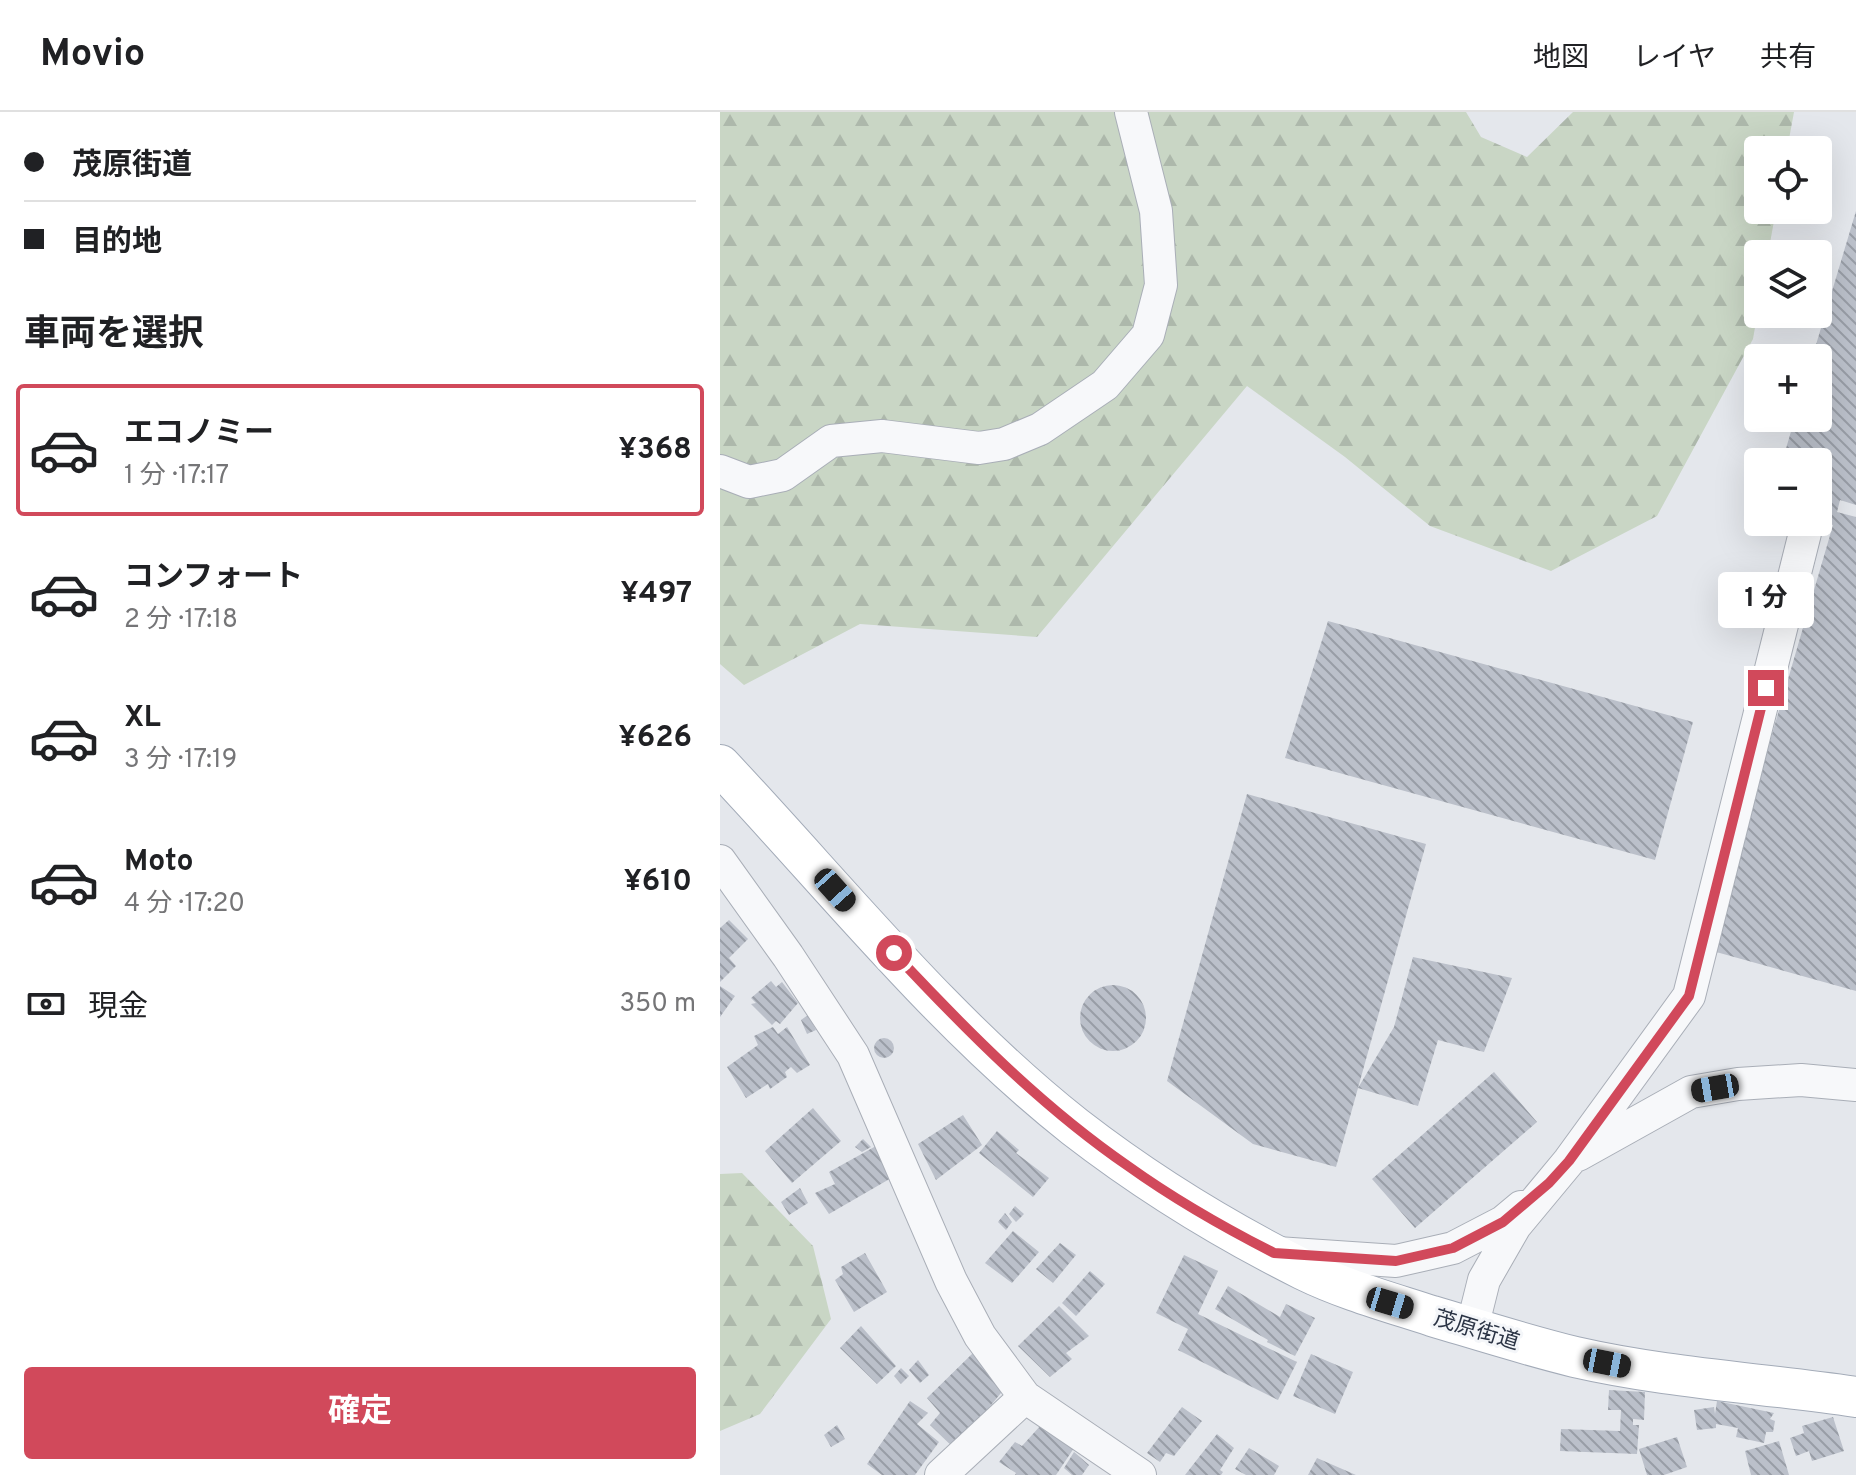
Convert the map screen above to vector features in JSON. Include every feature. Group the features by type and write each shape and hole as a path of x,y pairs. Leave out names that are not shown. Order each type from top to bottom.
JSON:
{"main road":[{"name":"茂原街道","path":"720,765 960,1023 1028,1086 1126,1165 1186,1205 1274,1253 1348,1288 1472,1328 1576,1357 1638,1369 1856,1397"}],"street":[{"path":"720,471 749,482 783,475 831,441 882,436 979,448 1004,444 1040,429 1105,385 1148,335 1161,285 1156,211 1131,112"},
{"path":"1472,1328 1484,1280 1515,1226 1559,1172 1689,996 1804,536"},
{"path":"720,861 853,1055 951,1281 980,1336 1025,1397 1140,1475"},
{"path":"1274,1253 1396,1261 1453,1248 1503,1222 1559,1172 1691,1092 1738,1084 1801,1080 1856,1085"},
{"path":"941,1475 1025,1397"}],"green space":[{"path":"720,112 1466,112 1481,137 1527,157 1573,112 1794,112 1790,136 1744,136 1744,224 1773,224 1771,240 1744,240 1744,328 1755,328 1753,339 1750,344 1744,344 1744,356 1657,516 1551,571 1430,526 1345,457 1247,386 1037,637 860,624 744,685 720,664"},
{"path":"742,1173 813,1246 831,1319 760,1414 720,1431 720,1174"}],"building":[{"path":"1856,211 1856,505 1840,500 1837,512 1856,517 1856,991 1709,950 1832,536 1832,448 1786,448 1791,432 1832,432 1832,344 1816,344 1821,328 1832,328 1832,291"},
{"path":"1328,621 1693,722 1655,860 1285,758"},
{"path":"1247,794 1426,844 1336,1167 1253,1144 1167,1081"},
{"path":"729,920 748,939 729,958 736,966 720,982 720,928"},
{"path":"1413,957 1512,978 1484,1052 1438,1040 1418,1106 1358,1088 1394,1027"},
{"path":"771,981 776,987 782,982 798,1003 780,1024 776,1021 772,1025 751,1004 756,1003 751,998"},
{"path":"1113,985 1126,988 1136,995 1143,1005 1146,1018 1143,1031 1136,1041 1126,1048 1113,1051 1100,1048 1090,1041 1083,1031 1080,1018 1083,1005 1090,995 1100,988"},
{"path":"720,986 735,996 720,1017"},
{"path":"808,1015 816,1030 807,1034 801,1020"},
{"path":"773,1027 778,1034 787,1027 810,1065 797,1073 791,1067 785,1072 787,1077 770,1089 768,1084 746,1098 727,1067 758,1045 754,1036"},
{"path":"884,1038 891,1041 894,1048 891,1055 884,1058 877,1055 874,1048 877,1041"},
{"path":"1494,1072 1537,1122 1415,1228 1372,1179"},
{"path":"813,1108 841,1141 792,1183 765,1151"},
{"path":"963,1115 982,1145 936,1180 918,1144"},
{"path":"997,1131 1019,1150 1016,1153 1049,1178 1033,1197 979,1153"},
{"path":"863,1139 871,1147 862,1152 855,1147"},
{"path":"876,1146 893,1177 829,1214 815,1193 835,1184 829,1172"},
{"path":"800,1188 808,1203 789,1215 781,1202"},
{"path":"1015,1206 1024,1214 1016,1222 1009,1214"},
{"path":"1005,1213 1012,1222 1006,1230 998,1222"},
{"path":"1013,1231 1039,1252 1012,1283 985,1263"},
{"path":"1060,1243 1076,1255 1053,1283 1036,1269"},
{"path":"865,1253 887,1292 854,1312 835,1280 843,1274 841,1267"},
{"path":"1184,1255 1218,1271 1198,1314 1297,1362 1278,1400 1178,1350 1188,1329 1156,1313"},
{"path":"1090,1271 1105,1284 1076,1316 1062,1303"},
{"path":"1228,1286 1280,1317 1286,1304 1315,1318 1295,1356 1215,1309"},
{"path":"1059,1306 1089,1336 1066,1353 1072,1359 1050,1377 1018,1346"},
{"path":"861,1326 896,1366 877,1384 840,1348"},
{"path":"973,1353 1010,1382 955,1449 930,1425 940,1413 927,1398"},
{"path":"1311,1354 1353,1372 1335,1414 1293,1396"},
{"path":"918,1360 929,1375 920,1383 909,1370"},
{"path":"901,1368 909,1376 901,1384 894,1376"},
{"path":"1609,1390 1645,1392 1644,1420 1633,1419 1633,1425 1639,1425 1637,1454 1560,1451 1561,1429 1620,1431 1621,1410 1608,1410"},
{"path":"910,1401 928,1413 917,1424 939,1442 915,1475 882,1475 867,1464"},
{"path":"1717,1401 1774,1413 1770,1419 1775,1421 1773,1432 1766,1432 1764,1443 1736,1437 1738,1428 1716,1424 1716,1428 1697,1430 1694,1410 1714,1407 1715,1414"},
{"path":"1182,1407 1202,1421 1174,1456 1166,1453 1160,1462 1147,1453"},
{"path":"1833,1417 1844,1451 1812,1461 1809,1451 1796,1456 1790,1438 1804,1433 1802,1426"},
{"path":"837,1425 845,1439 831,1447 824,1435"},
{"path":"1041,1425 1052,1435 1058,1432 1076,1445 1056,1475 1015,1475 999,1462 1015,1442 1022,1446"},
{"path":"1217,1434 1234,1448 1220,1470 1223,1472 1221,1475 1185,1475"},
{"path":"1677,1437 1687,1467 1664,1475 1647,1475 1639,1449"},
{"path":"1779,1441 1789,1475 1751,1475 1745,1451"},
{"path":"1249,1448 1279,1466 1274,1475 1246,1475 1235,1469"},
{"path":"1074,1452 1089,1465 1082,1475 1072,1475 1064,1468"},
{"path":"1317,1458 1356,1475 1308,1475"}],"route":[{"path":"894,953 969,1031 1073,1125 1186,1205 1259,1246 1274,1253 1396,1261 1453,1248 1503,1222 1549,1183 1569,1161 1689,996 1766,688"}]}
